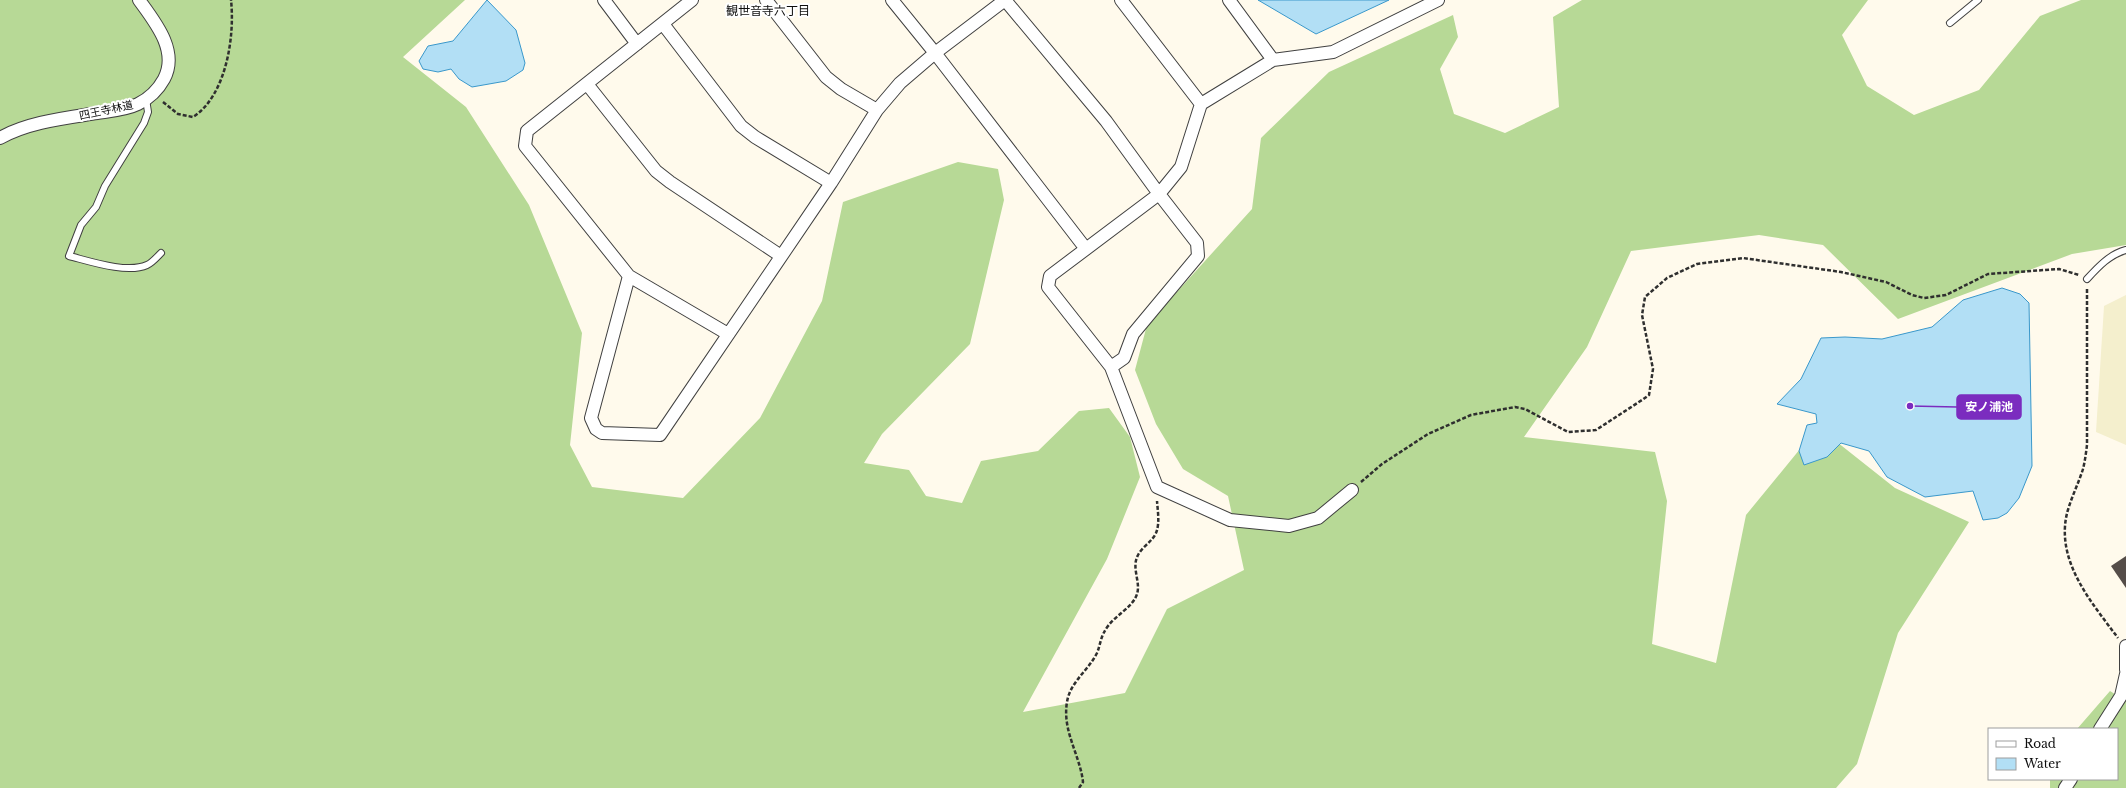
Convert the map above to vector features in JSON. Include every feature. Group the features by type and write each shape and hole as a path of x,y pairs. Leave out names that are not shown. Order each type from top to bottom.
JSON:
{"street":[{"path":"139,0 154,20 165,41 170,59 167,74 150,96"},
{"path":"604,0 637,44"},
{"path":"692,0 527,131 525,146 629,276 728,334"},
{"path":"766,0 826,77 841,89 877,110"},
{"path":"892,0 936,53 1086,249"},
{"path":"629,276 591,418 596,429 602,433 660,435 831,183 877,110 900,83 936,53 1005,0 1106,121 1158,194 1197,243 1198,256 1133,334 1124,358 1111,367"},
{"path":"1121,0 1201,104"},
{"path":"1229,0 1272,60"},
{"path":"1352,490 1318,518 1289,526 1230,520 1157,487 1111,367 1048,287 1050,276 1158,194 1181,167 1201,104 1272,60 1333,52 1438,0"},
{"path":"662,24 741,126 755,137 831,183"},
{"path":"587,84 656,171 670,182 781,256"},
{"name":"四王寺林道","path":"0,138 28,127 65,118 124,109 150,96"},
{"path":"2126,647 2126,670"},
{"path":"2101,728 2121,696 2126,674"}],"lane":[{"path":"1950,23 1978,0"},
{"path":"150,96 148,112 144,123 105,186 96,207 81,225 69,256 92,262 133,269 148,265 161,253"},
{"path":"2087,279 2099,266 2119,251 2126,250"}],"path":[{"path":"150,96 178,114 193,117 202,112 221,81 227,60 233,18 231,0"},
{"path":"1352,490 1382,464 1428,434 1471,415 1515,407 1525,409 1568,432 1596,430 1642,400 1649,395 1653,369 1642,315 1645,297 1667,278 1697,264 1743,258 1841,272 1886,282 1912,295 1924,298 1946,295 1988,274 2059,269 2077,274 2087,279 2087,445 2083,468 2066,518 2064,540 2068,562 2102,616 2126,647"},
{"path":"1079,788 1083,782 1082,773 1072,747 1067,722 1067,702 1075,681 1086,671 1097,653 1103,633 1137,594 1135,565 1138,554 1154,538 1158,529 1157,487"}],"shaded area":[{"path":"2126,295 2126,445 2096,432 2104,306"}],"green space":[{"path":"0,0 465,0 403,57 466,107 529,205 582,333 570,445 592,487 683,498 760,418 822,301 843,202 958,162 998,169 1004,200 970,344 882,434 864,463 909,470 926,496 962,503 981,461 1038,451 1079,411 1109,408 1130,437 1140,477 1107,559 1023,712 1125,693 1167,609 1244,570 1228,496 1183,469 1156,424 1135,370 1147,325 1252,209 1261,138 1329,72 1453,15 1458,37 1440,69 1454,114 1505,133 1559,107 1553,17 1582,0 1868,0 1842,35 1867,86 1914,115 1979,90 2040,16 2081,0 2126,0 2126,245 2072,254 1898,319 1823,245 1759,235 1631,251 1587,347 1524,437 1655,452 1667,501 1652,644 1716,663 1746,515 1818,427 1895,488 1969,522 1898,633 1857,764 1836,788 0,788"},
{"path":"2110,691 2126,701 2126,788 2050,788 2050,780 2118,780 2118,728 2078,728"}],"water":[{"path":"487,0 516,30 525,63 523,70 506,81 472,87 459,79 451,69 438,72 423,69 419,61 428,46 453,41"},
{"path":"1258,0 1389,0 1316,34"},
{"path":"2002,288 2020,294 2029,303 2032,466 2019,498 2007,513 1998,518 1983,520 1973,491 1925,497 1887,477 1869,451 1841,443 1827,457 1804,465 1799,451 1807,425 1817,423 1816,414 1777,404 1801,379 1821,338 1845,337 1882,339 1932,327 1963,300"}],"building":[{"path":"2126,556 2126,588 2111,566"}],"place":[{"name":"安ノ浦池","path":"1910,406"}],"district":[{"name":"観世音寺六丁目","path":"768,11"}]}
